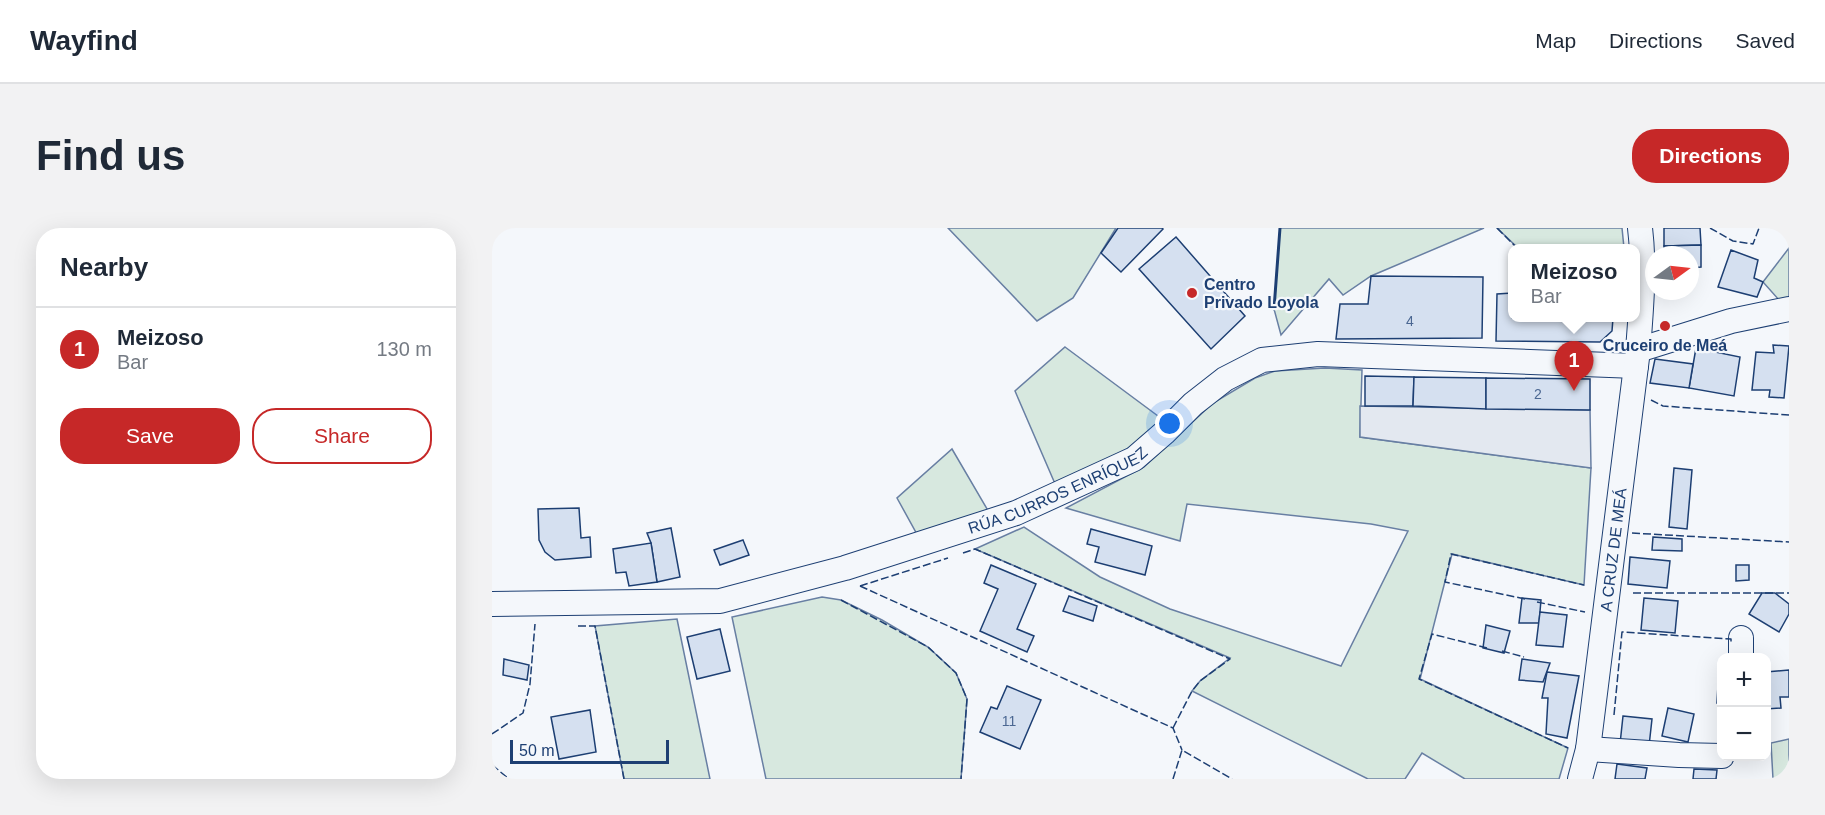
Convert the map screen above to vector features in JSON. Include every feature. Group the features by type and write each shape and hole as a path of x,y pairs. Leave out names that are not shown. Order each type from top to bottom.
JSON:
{"street":[{"name":"A CRUZ DE MEÁ","path":"1580,779 1588,749 1637,358 1643,292 1641,228"},
{"name":"RÚA CURROS ENRÍQUEZ","path":"492,604 720,601 845,568 1016,513 1134,459 1193,404 1225,379 1262,360 1318,354 1637,358 1731,321 1789,309"},
{"path":"1588,749 1717,756"}],"shaded area":[{"path":"948,228 1116,228 1073,298 1037,321"},
{"path":"1280,228 1484,228 1371,276 1343,295 1329,279 1281,335 1274,309"},
{"path":"1497,228 1622,228 1624,244 1514,244"},
{"path":"1789,248 1789,300 1780,301 1763,282"},
{"path":"1065,347 1162,419 1129,448 1056,486 1015,391"},
{"path":"1325,368 1362,370 1360,437 1591,468 1584,585 1452,554 1420,679 1568,748 1559,779 1465,779 1422,753 1405,779 1368,779 1192,691 1200,681 1230,658 975,549 1024,527 1100,577 1170,609 1341,666 1408,531 1371,524 1187,504 1180,541 1066,508 1144,467 1213,403 1255,378 1275,371"},
{"path":"1360,406 1590,410 1591,468 1360,437"},
{"path":"952,449 990,514 918,536 897,498"},
{"path":"822,597 841,600 882,620 928,647 956,673 967,699 961,779 766,779 732,617"},
{"path":"677,619 710,779 624,779 595,626"},
{"path":"1789,739 1789,779 1773,779 1771,743"}],"building":[{"path":"1118,228 1163,229 1121,272 1101,253"},
{"path":"1664,228 1700,228 1701,245 1664,246"},
{"name":"Centro Privado Loyola","path":"1176,237 1245,316 1211,349 1139,269"},
{"path":"1701,245 1701,267 1699,267 1699,246 1664,246"},
{"path":"1731,250 1758,260 1754,278 1763,282 1757,297 1718,287"},
{"path":"1371,276 1483,277 1482,338 1336,339 1340,304 1368,304"},
{"path":"1508,293 1508,322 1613,322 1612,331 1600,342 1496,341 1497,294"},
{"path":"1773,345 1789,346 1784,398 1769,397 1770,390 1752,390 1756,352 1774,353"},
{"path":"1696,348 1740,357 1734,396 1689,388"},
{"path":"1655,359 1693,364 1689,388 1650,383"},
{"path":"1365,376 1414,377 1413,406 1365,406"},
{"path":"1414,377 1486,378 1486,409 1413,406"},
{"path":"1486,378 1590,379 1590,410 1486,409"},
{"path":"1674,468 1692,470 1687,529 1669,527"},
{"path":"579,508 581,538 590,537 591,557 555,560 545,552 539,540 538,509"},
{"path":"671,528 680,577 657,582 651,543 647,533"},
{"path":"1091,529 1152,546 1145,575 1095,562 1099,547 1087,544"},
{"path":"1653,537 1682,539 1682,551 1652,550"},
{"path":"743,540 749,555 720,565 714,550"},
{"path":"651,543 657,582 629,586 626,572 616,573 613,549"},
{"path":"1630,557 1670,561 1667,588 1628,584"},
{"path":"991,565 1036,584 1017,629 1034,636 1027,652 980,631 998,589 984,583"},
{"path":"1736,565 1749,565 1749,580 1736,581"},
{"path":"1762,593 1775,593 1789,604 1789,614 1779,632 1749,614"},
{"path":"1069,596 1097,606 1093,621 1063,611"},
{"path":"1522,598 1541,600 1539,623 1519,623"},
{"path":"1644,598 1678,601 1675,633 1641,630"},
{"path":"1540,612 1567,615 1563,647 1536,645"},
{"path":"1486,625 1510,631 1504,653 1483,648"},
{"path":"720,629 730,671 697,679 687,637"},
{"path":"504,659 529,665 527,680 503,675"},
{"path":"1522,659 1550,663 1543,682 1519,680"},
{"path":"1789,670 1789,697 1780,697 1781,708 1771,709 1771,672"},
{"path":"1547,672 1579,676 1567,738 1546,734 1548,698 1542,698"},
{"path":"1007,686 1041,700 1020,749 980,732 991,707 997,709"},
{"path":"1668,708 1694,714 1688,742 1662,736"},
{"path":"590,710 596,752 559,759 551,717"},
{"path":"1623,716 1652,719 1649,746 1620,744"},
{"path":"1617,764 1647,768 1645,779 1615,779"},
{"path":"1694,769 1717,770 1716,779 1693,779"}],"fence":[{"path":"1497,228 1513,244"},
{"path":"1710,228 1733,241 1753,244 1759,228"},
{"path":"1651,400 1663,406 1789,415"},
{"path":"1632,533 1789,542"},
{"path":"963,553 975,549 1230,659 1200,681 1192,691 1173,728"},
{"path":"1525,599 1445,582 1451,554 1584,585"},
{"path":"860,586 948,558"},
{"path":"860,586 1173,728 1182,750"},
{"path":"1633,593 1789,593"},
{"path":"841,600 928,647 956,673 967,699 961,779"},
{"path":"1537,602 1585,612"},
{"path":"492,734 523,713 530,684 535,624"},
{"path":"578,626 595,626 624,779"},
{"path":"1614,715 1622,632 1731,639 1731,643"},
{"path":"1487,648 1432,634 1419,679 1568,748"},
{"path":"1502,651 1524,657"},
{"path":"1173,779 1182,750 1232,779"},
{"path":"492,765 509,779"}],"wall":[{"path":"1274,309 1280,228"}],"place":[{"name":"Centro Privado Loyola","path":"1192,293"},
{"name":"Cruceiro de Meá","path":"1665,326"},
{"name":"Meizoso","path":"1574,391"}]}
